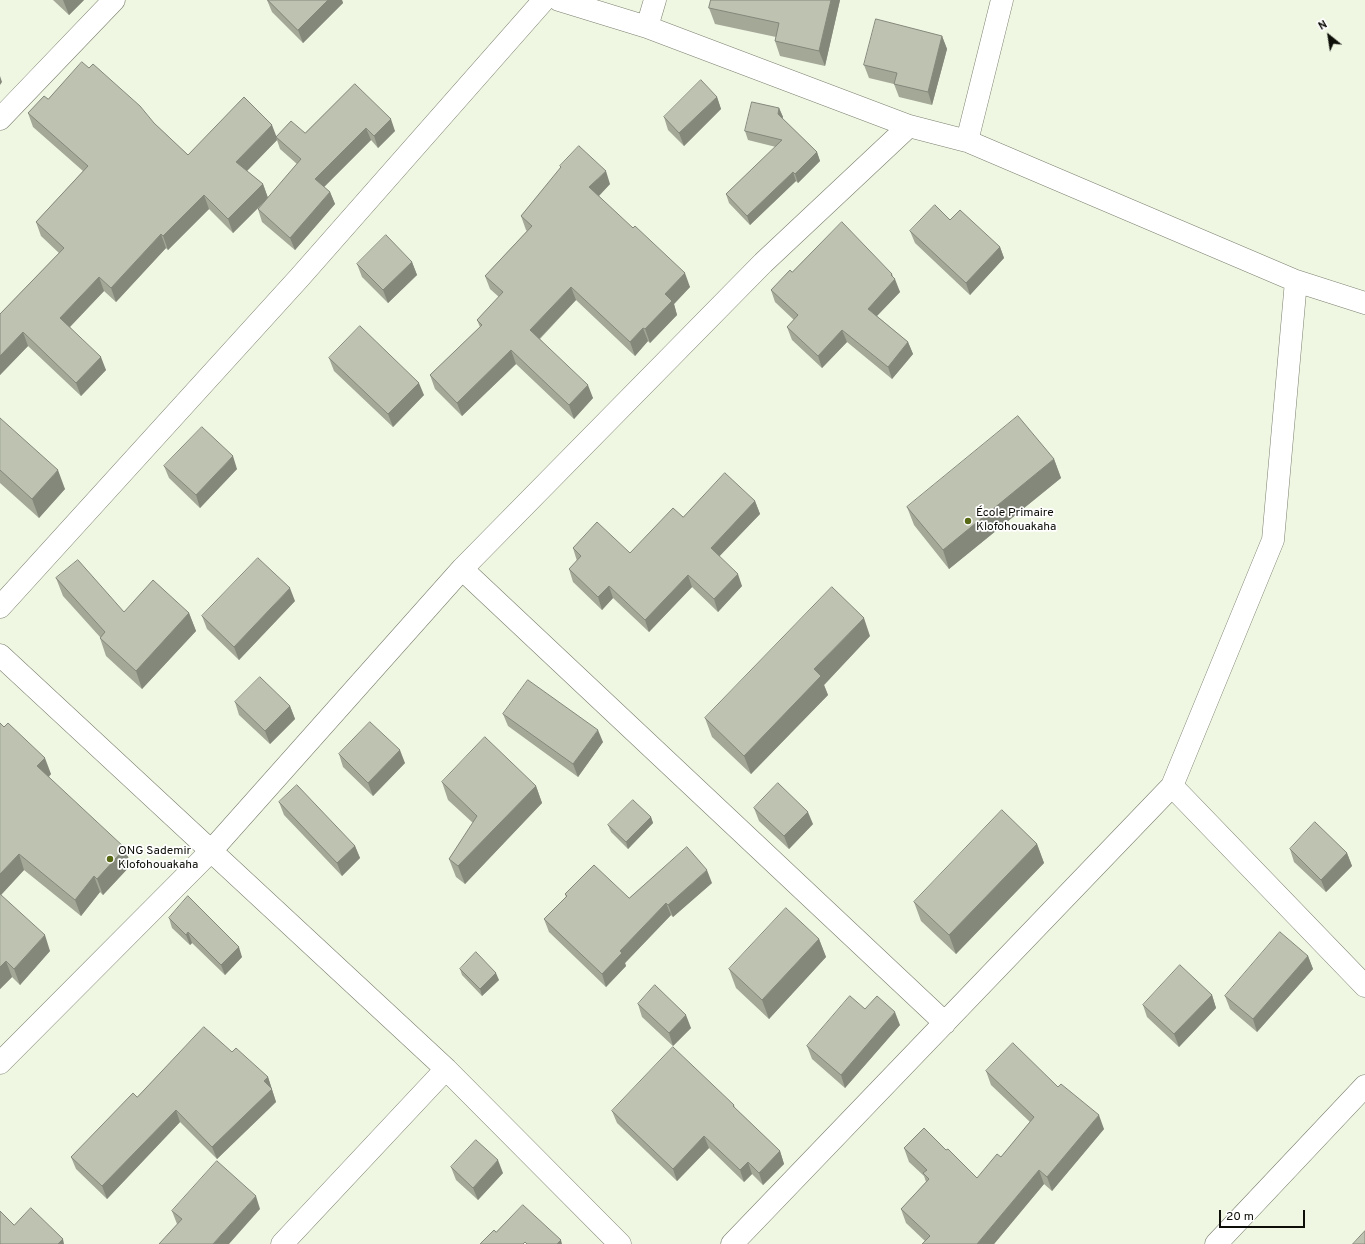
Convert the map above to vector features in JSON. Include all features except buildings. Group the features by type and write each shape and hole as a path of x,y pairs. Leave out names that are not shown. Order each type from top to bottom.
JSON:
{"street":[{"path":"0,119 114,0"},
{"path":"0,607 300,277 544,0"},
{"path":"559,0 647,27 909,126 967,141 1296,281 1365,303"},
{"path":"647,27 655,0"},
{"path":"967,141 1002,0"},
{"path":"0,1063 212,851 462,569 763,263 909,126"},
{"path":"732,1244 1172,786 1273,540 1296,281"},
{"path":"462,569 945,1022"},
{"path":"0,655 446,1069 620,1244"},
{"path":"1172,786 1365,986"},
{"path":"282,1244 446,1069"},
{"path":"1216,1244 1365,1086"}],"place":[{"name":"École Primaire Klofohouakaha","path":"968,521"},
{"name":"ONG Sademir Klofohouakaha","path":"110,859"}]}
